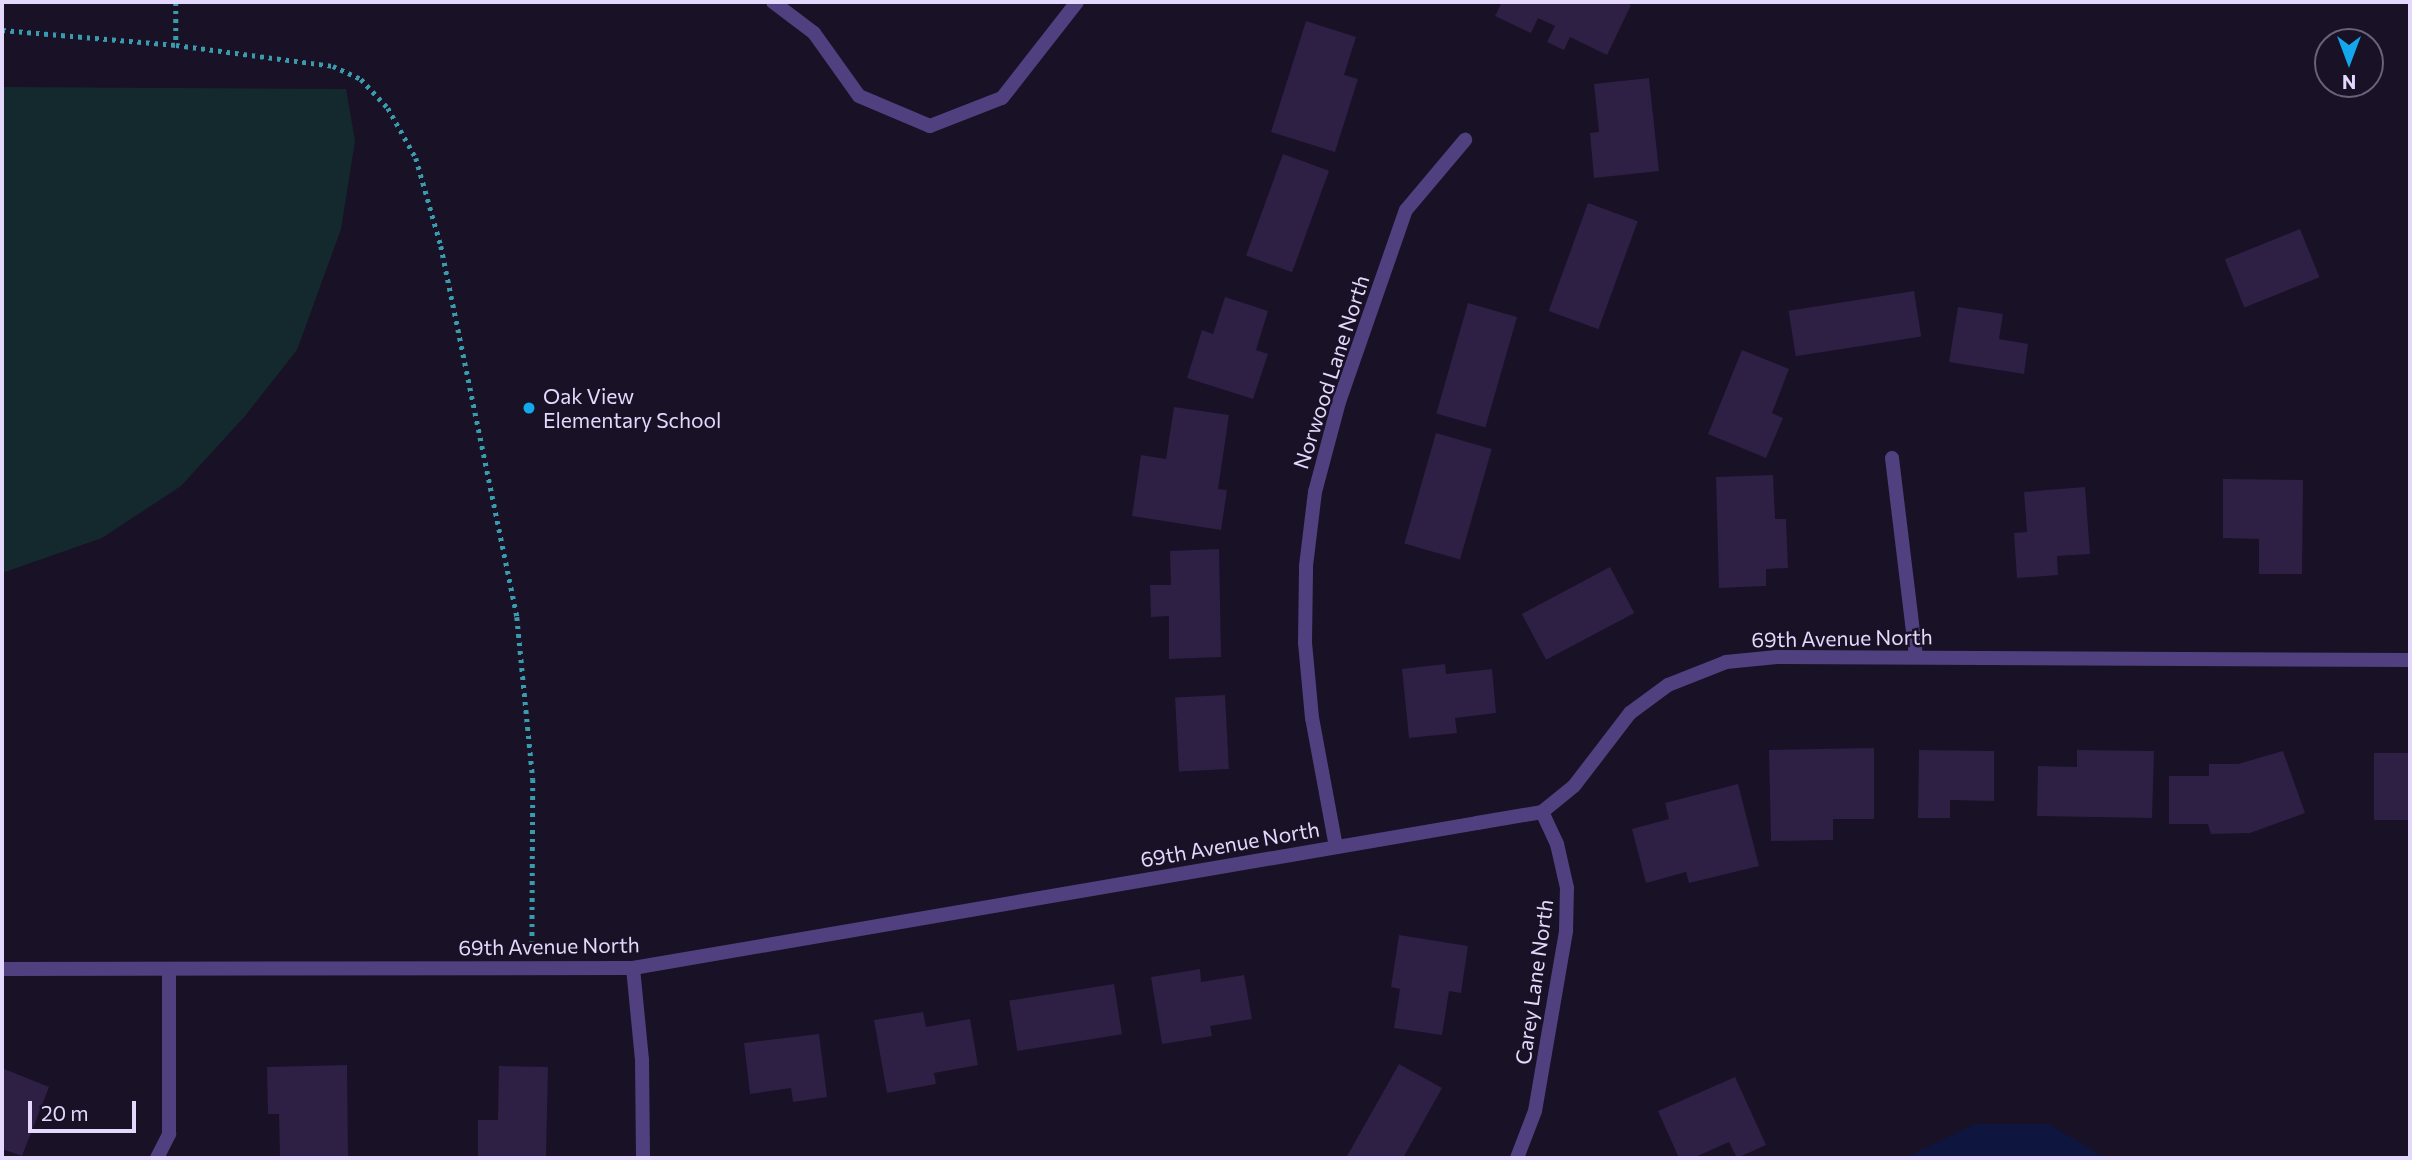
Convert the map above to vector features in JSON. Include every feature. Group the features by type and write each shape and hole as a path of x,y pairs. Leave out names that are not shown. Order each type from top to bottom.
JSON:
{"street":[{"path":"773,2 814,33 859,96 930,126 1002,98 1077,2"},
{"name":"Norwood Lane North","path":"1336,847 1312,718 1305,642 1306,566 1315,492 1339,402 1406,210 1465,140"},
{"path":"1892,458 1916,657"},
{"name":"69th Avenue North","path":"2,969 633,968 1542,811 1574,786 1630,713 1668,685 1726,662 1777,657 2410,660"},
{"name":"Carey Lane North","path":"1517,1158 1535,1111 1566,930 1567,888 1557,844 1542,811"},
{"path":"633,968 642,1060 643,1158"},
{"path":"157,1158 169,1134 169,969"}],"path":[{"path":"176,2 176,46"},
{"path":"2,30 176,46 333,66 361,79 388,108 416,158 441,246 517,617 524,666 533,779 532,969"}],"green space":[{"path":"2,87 346,89 355,141 341,229 297,350 245,416 181,486 102,538 2,573"}],"shaded area":[{"path":"1975,1124 2049,1124 2105,1158 1905,1158"}],"building":[{"path":"1502,2 1623,2 1631,5 1607,55 1570,37 1564,50 1547,42 1555,26 1538,18 1531,33 1495,16"},
{"path":"1306,21 1356,37 1344,75 1358,79 1335,152 1271,132"},
{"path":"1649,78 1659,171 1594,178 1590,133 1599,132 1594,84"},
{"path":"1283,154 1329,171 1292,272 1246,255"},
{"path":"1588,203 1638,221 1598,329 1549,311"},
{"path":"2300,229 2319,277 2244,308 2225,259"},
{"path":"1914,291 1921,336 1796,356 1789,311"},
{"path":"1225,297 1268,311 1256,350 1268,354 1253,399 1187,378 1202,330 1213,334"},
{"path":"1468,303 1517,317 1485,428 1436,414"},
{"path":"1958,307 2003,314 1999,339 2028,344 2024,374 1949,362"},
{"path":"1742,350 1789,369 1772,413 1783,418 1766,458 1708,434"},
{"path":"1174,407 1229,415 1218,489 1227,490 1221,530 1132,516 1141,455 1166,459"},
{"path":"1436,433 1492,449 1460,560 1404,544"},
{"path":"1773,475 1775,519 1786,519 1788,568 1766,569 1766,586 1719,588 1716,477"},
{"path":"2223,479 2303,480 2302,574 2259,574 2259,539 2223,538"},
{"path":"2085,487 2090,554 2057,556 2058,575 2017,578 2014,533 2027,532 2024,492"},
{"path":"1219,549 1221,657 1169,659 1169,616 1151,617 1150,585 1171,585 1170,551"},
{"path":"1610,567 1634,613 1546,660 1522,614"},
{"path":"1445,664 1446,674 1492,669 1496,713 1455,718 1457,733 1409,738 1402,669"},
{"path":"1225,695 1229,769 1179,772 1175,698"},
{"path":"1874,748 1874,819 1833,819 1833,840 1771,841 1769,750"},
{"path":"1919,750 1994,751 1994,801 1950,800 1950,818 1918,818"},
{"path":"2077,750 2154,751 2152,818 2037,816 2038,766 2077,767"},
{"path":"2283,751 2305,813 2250,833 2211,834 2208,824 2169,824 2169,776 2209,776 2209,764 2238,764"},
{"path":"2374,753 2410,753 2410,820 2374,820"},
{"path":"1738,784 1759,866 1689,883 1686,872 1646,883 1632,829 1669,819 1665,803"},
{"path":"1399,935 1468,946 1461,993 1449,991 1442,1035 1394,1028 1400,989 1391,987"},
{"path":"1200,969 1201,982 1244,975 1252,1019 1210,1026 1212,1036 1162,1044 1151,977"},
{"path":"1114,984 1122,1034 1017,1051 1009,1001"},
{"path":"923,1012 926,1027 970,1019 978,1065 934,1073 936,1084 887,1093 874,1020"},
{"path":"819,1034 827,1097 793,1102 791,1088 750,1094 744,1043"},
{"path":"1399,1064 1442,1088 1403,1158 1346,1158"},
{"path":"347,1065 348,1156 280,1158 279,1114 268,1114 267,1067"},
{"path":"499,1066 548,1067 546,1158 478,1158 478,1120 498,1120"},
{"path":"2,1068 49,1087 22,1156 2,1149"},
{"path":"1735,1077 1766,1145 1737,1158 1729,1142 1693,1158 1679,1158 1658,1111"}],"place":[{"name":"Oak View Elementary School","path":"529,408"}]}
